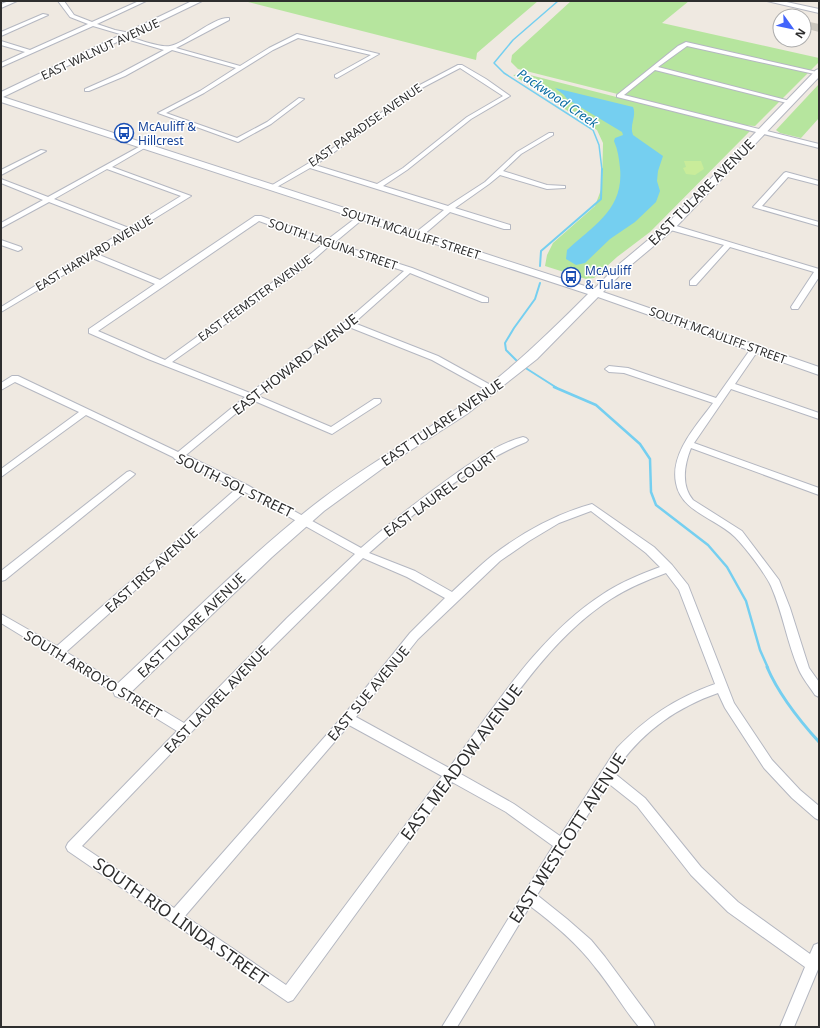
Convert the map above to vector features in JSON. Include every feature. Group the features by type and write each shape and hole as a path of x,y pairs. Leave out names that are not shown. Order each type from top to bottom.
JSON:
{"street":[{"path":"1,6 14,1"},
{"path":"70,1 62,2 72,16 92,24 163,48 171,48 241,68"},
{"path":"1,65 143,1"},
{"name":"EAST WALNUT AVENUE","path":"1,95 196,1"},
{"path":"771,1 819,11"},
{"path":"790,1 819,7"},
{"path":"1,2 7,3"},
{"path":"1,34 45,15"},
{"path":"87,90 125,73 226,19"},
{"name":"EAST WALNUT AVENUE","path":"1,89 126,35"},
{"path":"301,99 269,123 238,140 161,113 202,92 271,49 297,36 376,54 337,76"},
{"path":"1,43 30,52"},
{"path":"818,73 686,44 653,68 619,96 819,146"},
{"name":"EAST PARADISE AVENUE","path":"273,187 359,133 401,99 460,66 507,96 469,118 405,169 377,187"},
{"path":"653,68 791,102"},
{"name":"EAST TULARE AVENUE","path":"121,691 249,569 304,520 362,476 493,390 522,366 626,263 670,226 818,73"},
{"name":"SOUTH MCAULIFF STREET","path":"1,98 688,323 755,349 819,370"},
{"path":"418,235 449,209 470,196 519,153 550,134"},
{"path":"1,226 146,145"},
{"path":"1,173 43,151"},
{"path":"309,165 507,228"},
{"name":"EAST HARVARD AVENUE","path":"1,310 187,196 107,167"},
{"path":"498,172 548,187 563,187"},
{"path":"819,183 786,174 758,207 819,224"},
{"path":"1,181 130,231"},
{"name":"EAST FEEMSTER AVENUE","path":"166,363 214,327 264,294 301,266 361,216"},
{"name":"SOUTH LAGUNA STREET","path":"160,284 258,218 328,244 409,270 485,300"},
{"path":"670,226 819,271 795,307"},
{"path":"1,242 18,249"},
{"path":"693,283 729,244"},
{"path":"92,254 160,284"},
{"name":"EAST HOWARD AVENUE","path":"178,457 252,396 348,324 409,270"},
{"path":"160,284 92,331 166,363 252,396 332,431 378,401"},
{"path":"348,324 423,353 493,390"},
{"path":"755,349 688,444 682,458 680,482 684,495 694,505 738,534 771,578 785,608 804,669 819,692"},
{"path":"609,369 625,370 717,401"},
{"name":"SOUTH SOL STREET","path":"1,387 15,378 244,488 361,553 411,574 453,598"},
{"path":"729,385 819,416"},
{"path":"1,474 85,412"},
{"name":"EAST LAUREL COURT","path":"361,553 405,516 447,485 509,445 523,440"},
{"path":"688,444 819,492"},
{"path":"1,577 130,474"},
{"name":"EAST IRIS AVENUE","path":"58,652 244,488"},
{"name":"EAST SUE AVENUE","path":"175,917 348,718 414,636 496,558 524,538 555,521 592,507 650,550 668,568"},
{"name":"EAST LAUREL AVENUE","path":"73,847 317,595 361,553"},
{"path":"668,568 684,588 729,705 768,764 796,794 819,814"},
{"name":"EAST MEADOW AVENUE","path":"288,995 451,775 543,654 572,624 605,598 634,582 668,568"},
{"name":"SOUTH ARROYO STREET","path":"1,618 185,730"},
{"name":"EAST WESTCOTT AVENUE","path":"449,1027 528,897 621,752 639,732 665,711 695,696 721,687"},
{"path":"348,718 510,808 562,845"},
{"path":"607,775 641,802 696,870 733,907 773,937 813,964"},
{"name":"SOUTH RIO LINDA STREET","path":"73,847 288,995"},
{"path":"528,897 568,926 594,954 632,1008 648,1027"},
{"path":"787,1027 819,950"}],"green space":[{"path":"244,1 538,1 477,53 476,60"},
{"path":"571,1 689,1 662,23 819,58 819,62 755,126 741,125 518,69 511,62 512,55"},
{"path":"522,74 750,131 650,232 617,257 594,278 586,279 545,266 547,255 553,243 595,206 602,187 603,143 597,130 513,75"},
{"path":"819,84 819,118 801,138 780,133 776,130"},
{"path":"684,161 701,161 704,169 695,175 686,174 683,168 686,167"}],"water":[{"path":"555,88 633,107 633,135 663,156 658,171 657,181 660,191 656,202 635,222 610,239 585,263 576,265 566,259 567,250 597,224 612,205 617,195 620,182 620,168 614,141 615,138 623,135 622,132 567,99"}],"building":[{"path":"812,22 819,24 819,32 812,30"}],"waterway":[{"name":"Packwood Creek","path":"558,1 513,40 494,63 504,73 593,130 599,145 602,170"},
{"name":"Packwood Creek","path":"540,266 541,251 601,199 602,170"},
{"name":"Packwood Creek","path":"519,363 506,350 505,343 535,299 540,283"},
{"name":"Packwood Creek","path":"524,367 557,388"},
{"name":"Packwood Creek","path":"554,387 596,405 640,444 650,459 651,492 656,505 708,545 727,567 746,601 760,650 768,668"},
{"name":"Packwood Creek","path":"767,667 777,687 790,707 819,742"}],"place":[{"name":"McAuliff & Hillcrest","path":"124,133"},
{"name":"McAuliff & Tulare","path":"571,277"}]}
